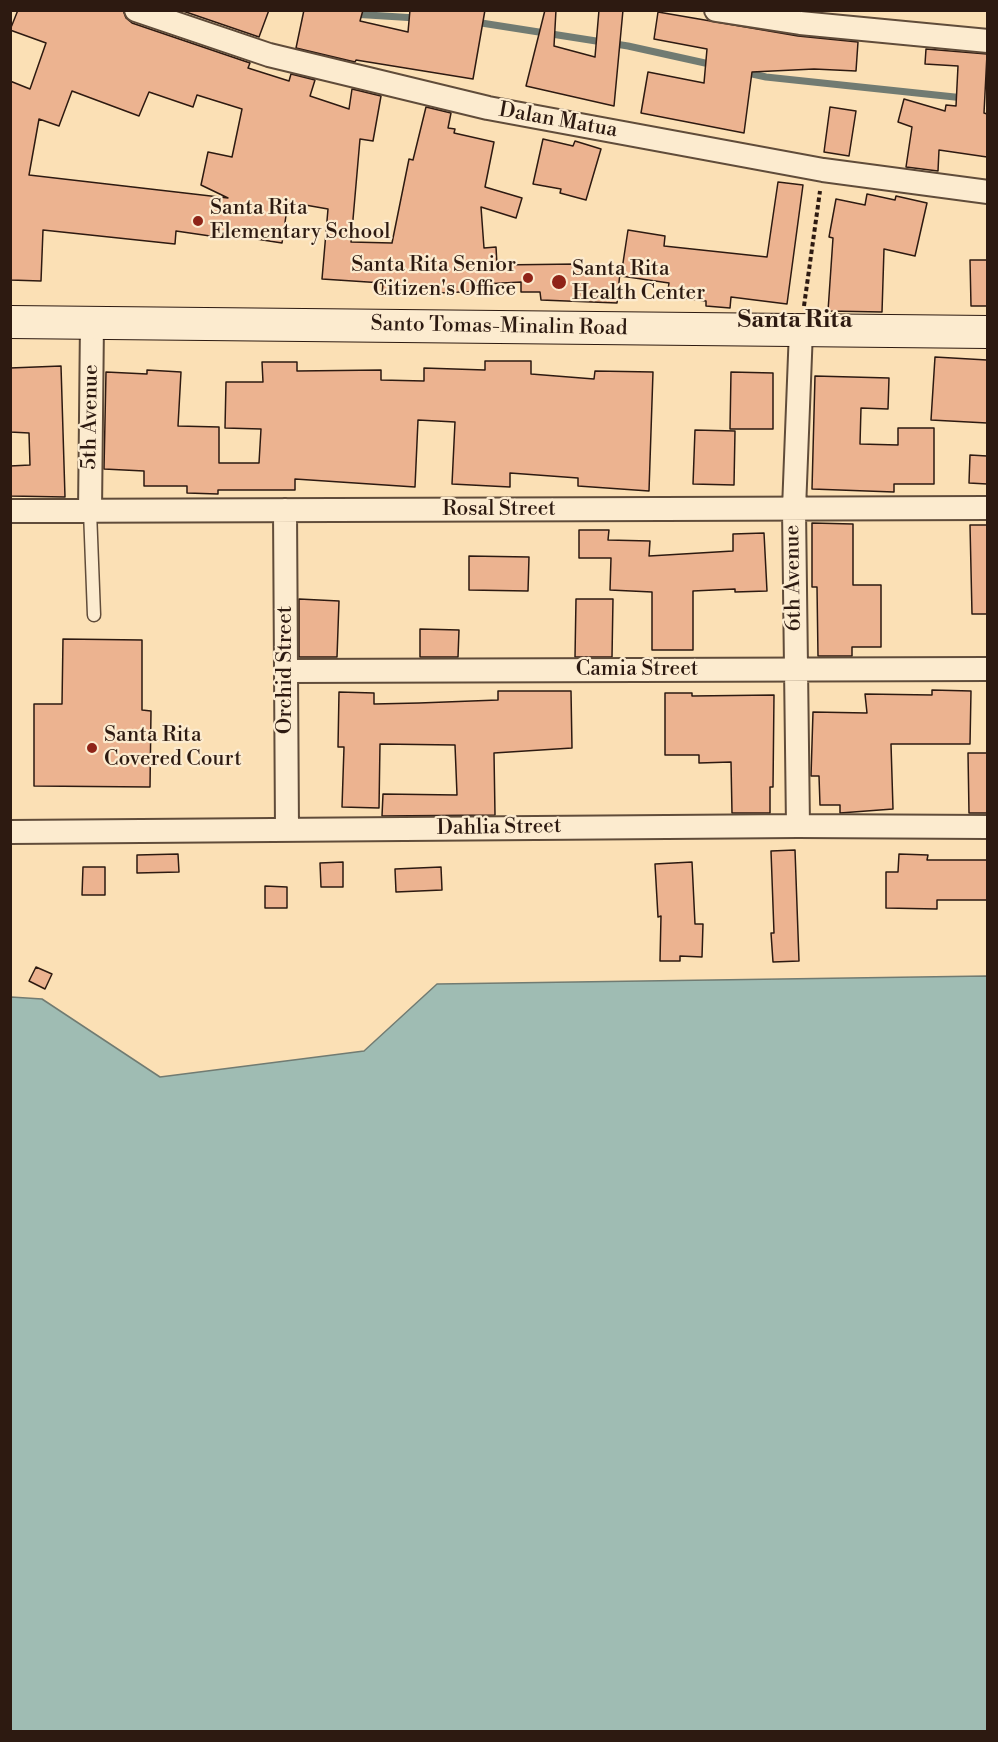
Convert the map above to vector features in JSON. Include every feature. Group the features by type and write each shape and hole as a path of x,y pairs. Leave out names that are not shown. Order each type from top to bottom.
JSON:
{"main road":[{"name":"Santo Tomas-Minalin Road","path":"10,322 987,332"}],"street":[{"name":"Dalan Matua","path":"136,10 269,55 476,106 823,170 987,192"},
{"path":"716,10 800,23 987,41"},
{"name":"5th Avenue","path":"90,511 92,322"},
{"name":"6th Avenue","path":"798,825 794,509 801,330"},
{"name":"Rosal Street","path":"10,511 987,508"},
{"name":"Orchid Street","path":"285,510 287,830"},
{"name":"Camia Street","path":"286,671 987,669"},
{"name":"Dahlia Street","path":"10,832 798,825 987,827"}],"lane":[{"path":"90,511 94,615"}],"path":[{"path":"801,330 823,170"}],"water":[{"path":"987,976 987,1731 11,1731 11,997 42,999 160,1077 364,1051 437,984"}],"building":[{"path":"18,10 123,10 126,18 132,23 250,63 248,68 289,81 291,74 315,80 310,96 349,109 352,89 381,96 373,141 360,139 351,242 392,243 409,159 413,160 426,107 451,113 448,128 455,129 454,133 494,142 485,187 522,198 516,218 481,207 484,248 496,247 497,265 578,264 578,268 620,272 617,303 541,300 540,292 521,292 521,282 484,284 484,291 416,294 416,296 382,295 383,283 322,279 328,209 288,202 282,243 224,234 224,238 176,231 175,244 43,230 41,281 10,280 10,81 30,89 46,43 10,30","holes":["72,91 139,116 149,92 193,107 197,95 242,109 232,157 208,152 201,185 228,198 29,175 39,119 59,126"]},
{"path":"180,10 269,10 259,37"},
{"path":"304,10 363,10 360,21 408,32 410,10 485,10 473,79 356,60 355,62 296,48"},
{"path":"545,10 556,10 554,46 595,57 599,10 623,10 614,106 526,86"},
{"path":"658,12 798,36 858,42 856,71 814,69 752,72 744,133 641,113 648,72 704,83 707,49 654,39"},
{"path":"926,49 987,54 984,113 987,114 987,157 939,150 938,171 906,167 912,127 898,122 904,99 945,111 946,105 956,106 958,66 925,64"},
{"path":"830,107 856,111 849,156 824,152"},
{"path":"543,139 573,146 575,141 601,149 586,200 560,193 561,189 533,184"},
{"path":"778,182 803,185 787,304 731,297 730,308 706,306 706,301 667,296 669,283 621,276 628,230 665,236 664,246 767,257"},
{"path":"867,194 895,200 896,196 927,203 915,256 884,249 882,312 828,311 833,238 829,237 836,199 865,205"},
{"path":"970,260 987,260 987,306 971,306"},
{"path":"935,357 987,360 987,423 931,420"},
{"path":"485,361 531,361 531,374 594,379 595,371 653,372 649,491 578,486 578,478 510,473 510,487 452,484 455,422 418,420 415,487 295,479 295,490 218,490 218,494 187,493 187,486 144,486 144,471 104,469 106,372 147,374 147,370 181,372 178,426 219,427 219,463 259,463 261,429 225,428 226,382 263,382 262,362 297,362 297,371 381,370 381,380 424,381 424,368 485,370"},
{"path":"61,366 65,497 10,496 10,466 30,465 29,433 10,432 10,368"},
{"path":"731,372 773,373 773,429 730,429"},
{"path":"815,376 889,378 888,409 861,408 860,444 898,445 898,428 934,428 934,484 894,484 894,492 812,489"},
{"path":"695,430 735,431 734,485 693,484"},
{"path":"970,455 987,456 987,484 969,483"},
{"path":"812,523 853,524 853,585 881,585 881,647 852,647 852,656 818,656 817,587 812,587"},
{"path":"970,525 987,525 987,614 972,614"},
{"path":"579,530 609,530 608,540 650,541 649,556 733,551 733,534 764,533 767,591 735,592 735,589 693,591 693,650 652,650 652,592 610,590 611,558 579,558"},
{"path":"469,556 529,557 528,591 469,590"},
{"path":"299,599 339,601 337,657 299,657"},
{"path":"576,599 613,599 612,657 575,657"},
{"path":"420,629 459,630 458,657 420,657"},
{"name":"Santa Rita Covered Court","path":"63,639 142,640 142,710 151,711 150,787 34,786 34,704 62,704"},
{"path":"932,690 971,691 970,744 891,744 893,809 840,813 840,805 820,805 819,776 811,776 813,712 867,713 865,694 932,695"},
{"path":"498,691 571,691 572,748 494,753 495,815 382,816 383,794 457,795 455,745 380,744 379,808 342,807 344,747 338,747 339,692 374,693 374,704 498,700"},
{"path":"665,693 692,693 692,696 774,695 773,787 770,787 770,813 732,813 731,762 699,763 699,755 665,755"},
{"path":"968,753 987,753 987,813 969,813"},
{"path":"795,850 799,961 773,962 771,851"},
{"path":"178,854 179,872 137,873 137,855"},
{"path":"899,854 928,855 927,860 987,860 987,900 937,900 937,909 886,908 886,872 898,872"},
{"path":"343,862 343,887 321,887 320,863"},
{"path":"692,862 695,924 703,924 702,957 680,956 680,961 660,961 661,916 658,917 655,864"},
{"path":"83,867 105,867 105,895 82,895"},
{"path":"441,867 442,890 396,892 395,869"},
{"path":"265,886 287,887 287,908 265,908"},
{"path":"36,967 52,974 45,989 29,981"}],"waterway":[{"path":"352,14 416,18"},
{"path":"475,22 628,46 714,65"},
{"path":"743,72 766,77 964,98"}],"place":[{"name":"Santa Rita Elementary School","path":"198,221"},
{"name":"Santa Rita Senior Citizen's Office","path":"528,278"},
{"name":"Santa Rita Health Center","path":"559,282"},
{"name":"Santa Rita Covered Court","path":"92,748"}],"district":[{"name":"Santa Rita","path":"795,321"}]}
